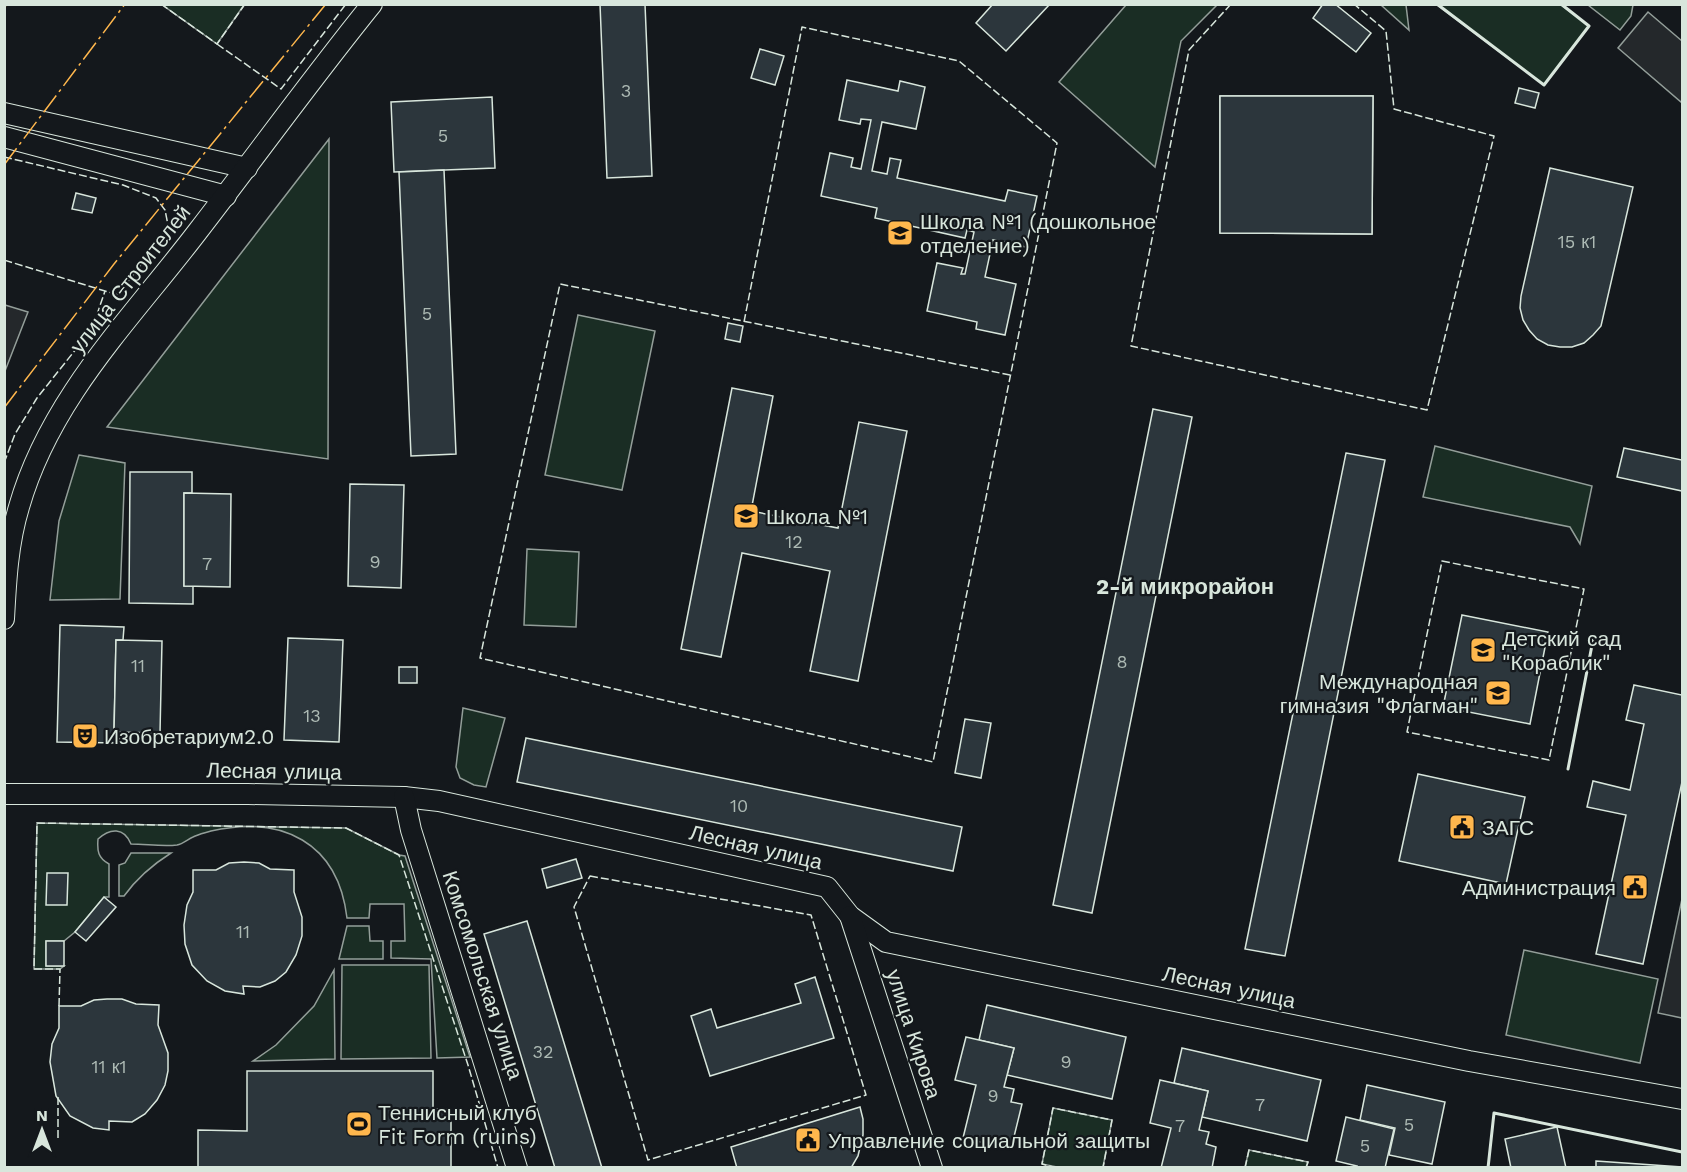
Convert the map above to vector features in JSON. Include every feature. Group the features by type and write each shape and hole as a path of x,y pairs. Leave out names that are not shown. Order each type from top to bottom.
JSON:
{"street":[{"name":"улица Строителей","path":"4,619 7,566 19,507 46,439 78,383 226,196 372,4"},
{"path":"4,113 247,168"},
{"path":"4,137 226,196"},
{"name":"Лесная улица","path":"4,794 216,793 404,797 439,801 827,887 850,916 886,942 1457,1058 1683,1100"},
{"name":"Комсомольская улица","path":"404,797 411,830 517,1167"},
{"name":"улица Кирова","path":"850,916 932,1167"}],"green space":[{"path":"161,4 244,4 244,5 217,44"},
{"path":"1126,5 1217,5 1181,41 1155,167 1059,82"},
{"path":"1381,5 1406,5 1409,30"},
{"path":"1437,5 1561,5 1589,26 1544,85"},
{"path":"1588,5 1633,5 1631,16 1620,30"},
{"path":"329,139 328,459 107,427"},
{"path":"578,315 655,331 622,490 545,475"},
{"path":"1435,446 1592,486 1580,544 1570,527 1423,497"},
{"path":"79,455 125,463 120,599 50,600 59,521"},
{"path":"527,549 579,552 576,627 524,625"},
{"path":"463,708 505,718 486,787 474,785 460,778 456,767"},
{"path":"37,823 346,828 405,856 470,1057 437,1058 431,959 391,958 391,941 405,941 404,904 370,904 369,918 347,918 341,892 332,870 319,853 302,840 283,831 261,827 237,827 211,831 179,844 166,846 131,844 125,834 116,831 103,835 98,839 98,847 100,857 109,864 109,897 104,897 75,932 64,941 46,941 46,966 64,966 60,969 34,969"},
{"path":"131,853 171,853 145,872 124,896 119,896 119,865 125,863"},
{"path":"347,926 369,926 370,941 383,941 383,959 339,959"},
{"path":"1524,950 1658,979 1640,1063 1506,1035"},
{"path":"342,965 429,965 431,1058 341,1059"},
{"path":"334,970 335,1059 253,1061 276,1045 314,1006"},
{"path":"1053,1108 1112,1120 1103,1167 1057,1167 1042,1164"},
{"path":"1249,1150 1308,1162 1306,1167 1245,1167"}],"shaded area":[{"path":"1648,12 1682,41 1681,102 1618,48"},
{"path":"4,305 28,312 5,371"},
{"path":"1682,899 1682,1018 1658,1013"}],"building":[{"path":"600,4 645,4 652,176 607,178"},
{"path":"993,4 1050,4 1006,51 976,23"},
{"path":"1323,4 1335,4 1371,33 1356,52 1313,18"},
{"path":"760,49 784,56 775,85 751,78"},
{"path":"847,80 898,91 900,81 925,87 916,129 882,122 872,171 887,174 890,158 901,160 897,178 1005,201 1008,190 1037,196 1026,247 993,240 985,277 1016,284 1005,335 976,329 977,322 927,311 937,263 963,268 961,274 965,274 974,232 967,230 965,238 875,218 877,208 821,196 830,153 853,158 851,167 861,169 871,120 861,119 860,124 839,120"},
{"path":"1519,88 1539,93 1535,108 1515,103"},
{"path":"1220,96 1373,96 1372,234 1220,233","holes":["1242,136 1292,136 1292,191 1242,191","1309,137 1347,137 1347,152 1358,152 1358,169 1349,169 1349,190 1310,191"]},
{"path":"1220,96 1373,96 1372,234 1220,233"},
{"path":"492,97 495,168 394,172 391,102"},
{"path":"1550,168 1633,187 1601,326 1584,343 1572,347 1548,345 1537,339 1523,320 1520,308"},
{"path":"444,170 456,454 411,456 399,172"},
{"path":"76,193 96,198 92,213 72,209"},
{"path":"728,323 743,326 740,342 725,339"},
{"path":"732,388 773,396 751,511 838,528 859,422 907,431 858,681 810,671 830,571 742,553 721,657 681,649"},
{"path":"1153,409 1192,417 1092,913 1053,905"},
{"path":"1624,448 1682,460 1682,491 1617,477"},
{"path":"1346,453 1385,460 1285,956 1245,949"},
{"path":"130,472 192,472 192,493 184,493 184,586 193,586 193,604 129,603"},
{"path":"350,484 404,485 401,588 348,586"},
{"path":"184,493 231,494 230,587 184,586"},
{"path":"1462,615 1548,632 1530,724 1443,707"},
{"path":"60,625 124,627 123,640 116,640 114,732 120,732 119,743 57,742"},
{"path":"288,638 343,640 339,742 284,740"},
{"path":"116,640 162,641 160,733 114,732"},
{"path":"399,667 417,667 417,683 399,683"},
{"name":"Администрация","path":"1634,685 1682,695 1682,782 1643,964 1596,954 1626,815 1587,807 1593,781 1630,790 1644,724 1626,720"},
{"path":"965,719 991,723 981,778 955,773"},
{"path":"526,738 962,827 953,871 517,782"},
{"name":"ЗАГС","path":"1418,774 1525,797 1506,884 1399,861"},
{"path":"576,859 582,878 547,888 542,869"},
{"path":"229,863 259,863 270,869 294,870 294,892 302,917 302,936 296,955 286,972 275,981 260,987 243,986 244,994 225,991 207,981 192,965 185,944 184,925 187,905 193,892 193,870 216,870"},
{"path":"47,873 68,873 67,905 46,905"},
{"path":"104,897 116,907 86,941 75,932"},
{"path":"527,921 602,1168 555,1168 484,934"},
{"path":"46,941 64,941 64,966 46,966"},
{"path":"815,977 834,1038 710,1076 691,1016 711,1009 717,1028 801,1003 795,984"},
{"path":"107,999 159,1005 158,1025 168,1053 165,1085 157,1100 145,1114 132,1122 109,1121 109,1130 93,1128 70,1116 56,1096 50,1062 52,1044 59,1028 59,1006 81,1006 94,1000"},
{"path":"987,1005 1126,1037 1112,1099 1007,1075 1014,1048 979,1040"},
{"path":"966,1037 1014,1048 1004,1087 1014,1089 1011,1102 1022,1104 1011,1149 963,1138 976,1085 955,1080"},
{"path":"1182,1048 1321,1080 1307,1141 1202,1117 1208,1091 1174,1083"},
{"path":"247,1071 433,1071 433,1109 451,1109 451,1168 198,1168 198,1130 247,1131"},
{"path":"1160,1080 1208,1091 1199,1130 1209,1132 1206,1144 1216,1147 1212,1168 1161,1168 1171,1128 1150,1123"},
{"path":"1367,1085 1445,1102 1432,1164 1389,1155 1395,1128 1360,1120"},
{"name":"Управление социальной защиты","path":"860,1107 863,1135 858,1156 851,1168 737,1168 731,1147"},
{"path":"1346,1117 1394,1129 1385,1168 1356,1168 1357,1166 1336,1161"},
{"path":"1557,1127 1566,1168 1511,1168 1505,1139"},
{"path":"1596,1161 1682,1167 1682,1168 1596,1168"}],"fence":[{"path":"161,4 217,44 245,4"},
{"path":"217,44 281,89 346,4"},
{"path":"1231,4 1189,50 1131,346 1427,410 1494,136 1394,109 1386,31 1354,4"},
{"path":"744,322 802,27 959,61 1057,143 933,762 480,658 560,284 1010,375"},
{"path":"4,157 123,185 156,198 165,210 168,225 118,295 4,260"},
{"path":"4,463 15,434 37,398 92,329 105,291"},
{"path":"1442,561 1584,589 1549,760 1407,732 1442,561"},
{"path":"59,1006 60,969 34,969 37,823 346,828 399,855 468,1065 498,1168"},
{"path":"590,876 811,915 866,1095 648,1160 574,907 590,876"},
{"path":"58,1097 58,1141"},
{"path":"1057,1168 1042,1164 1053,1108 1112,1120 1103,1168"},
{"path":"1245,1168 1249,1150 1308,1162 1306,1168"}],"wall":[{"path":"1437,4 1544,85 1589,26 1561,4"},
{"path":"1568,769 1593,640"},
{"path":"1488,1168 1494,1113 1682,1152"}],"power":[{"path":"4,8 7,4"},
{"path":"4,165 125,4"},
{"path":"4,408 114,264 326,4"}],"place":[{"name":"Школа №1 (дошкольное отделение)","path":"900,233"},
{"name":"Школа №1","path":"746,516"},
{"name":"Детский сад \"Кораблик\"","path":"1483,650"},
{"name":"Международная гимназия \"Флагман\"","path":"1498,693"},
{"name":"Изобретариум2.0","path":"85,736"},
{"name":"ЗАГС","path":"1462,827"},
{"name":"Администрация","path":"1635,887"},
{"name":"Теннисный клуб Fit Form (ruins)","path":"359,1124"},
{"name":"Управление социальной защиты","path":"808,1140"}],"district":[{"name":"2-й микрорайон","path":"1185,586"}]}
